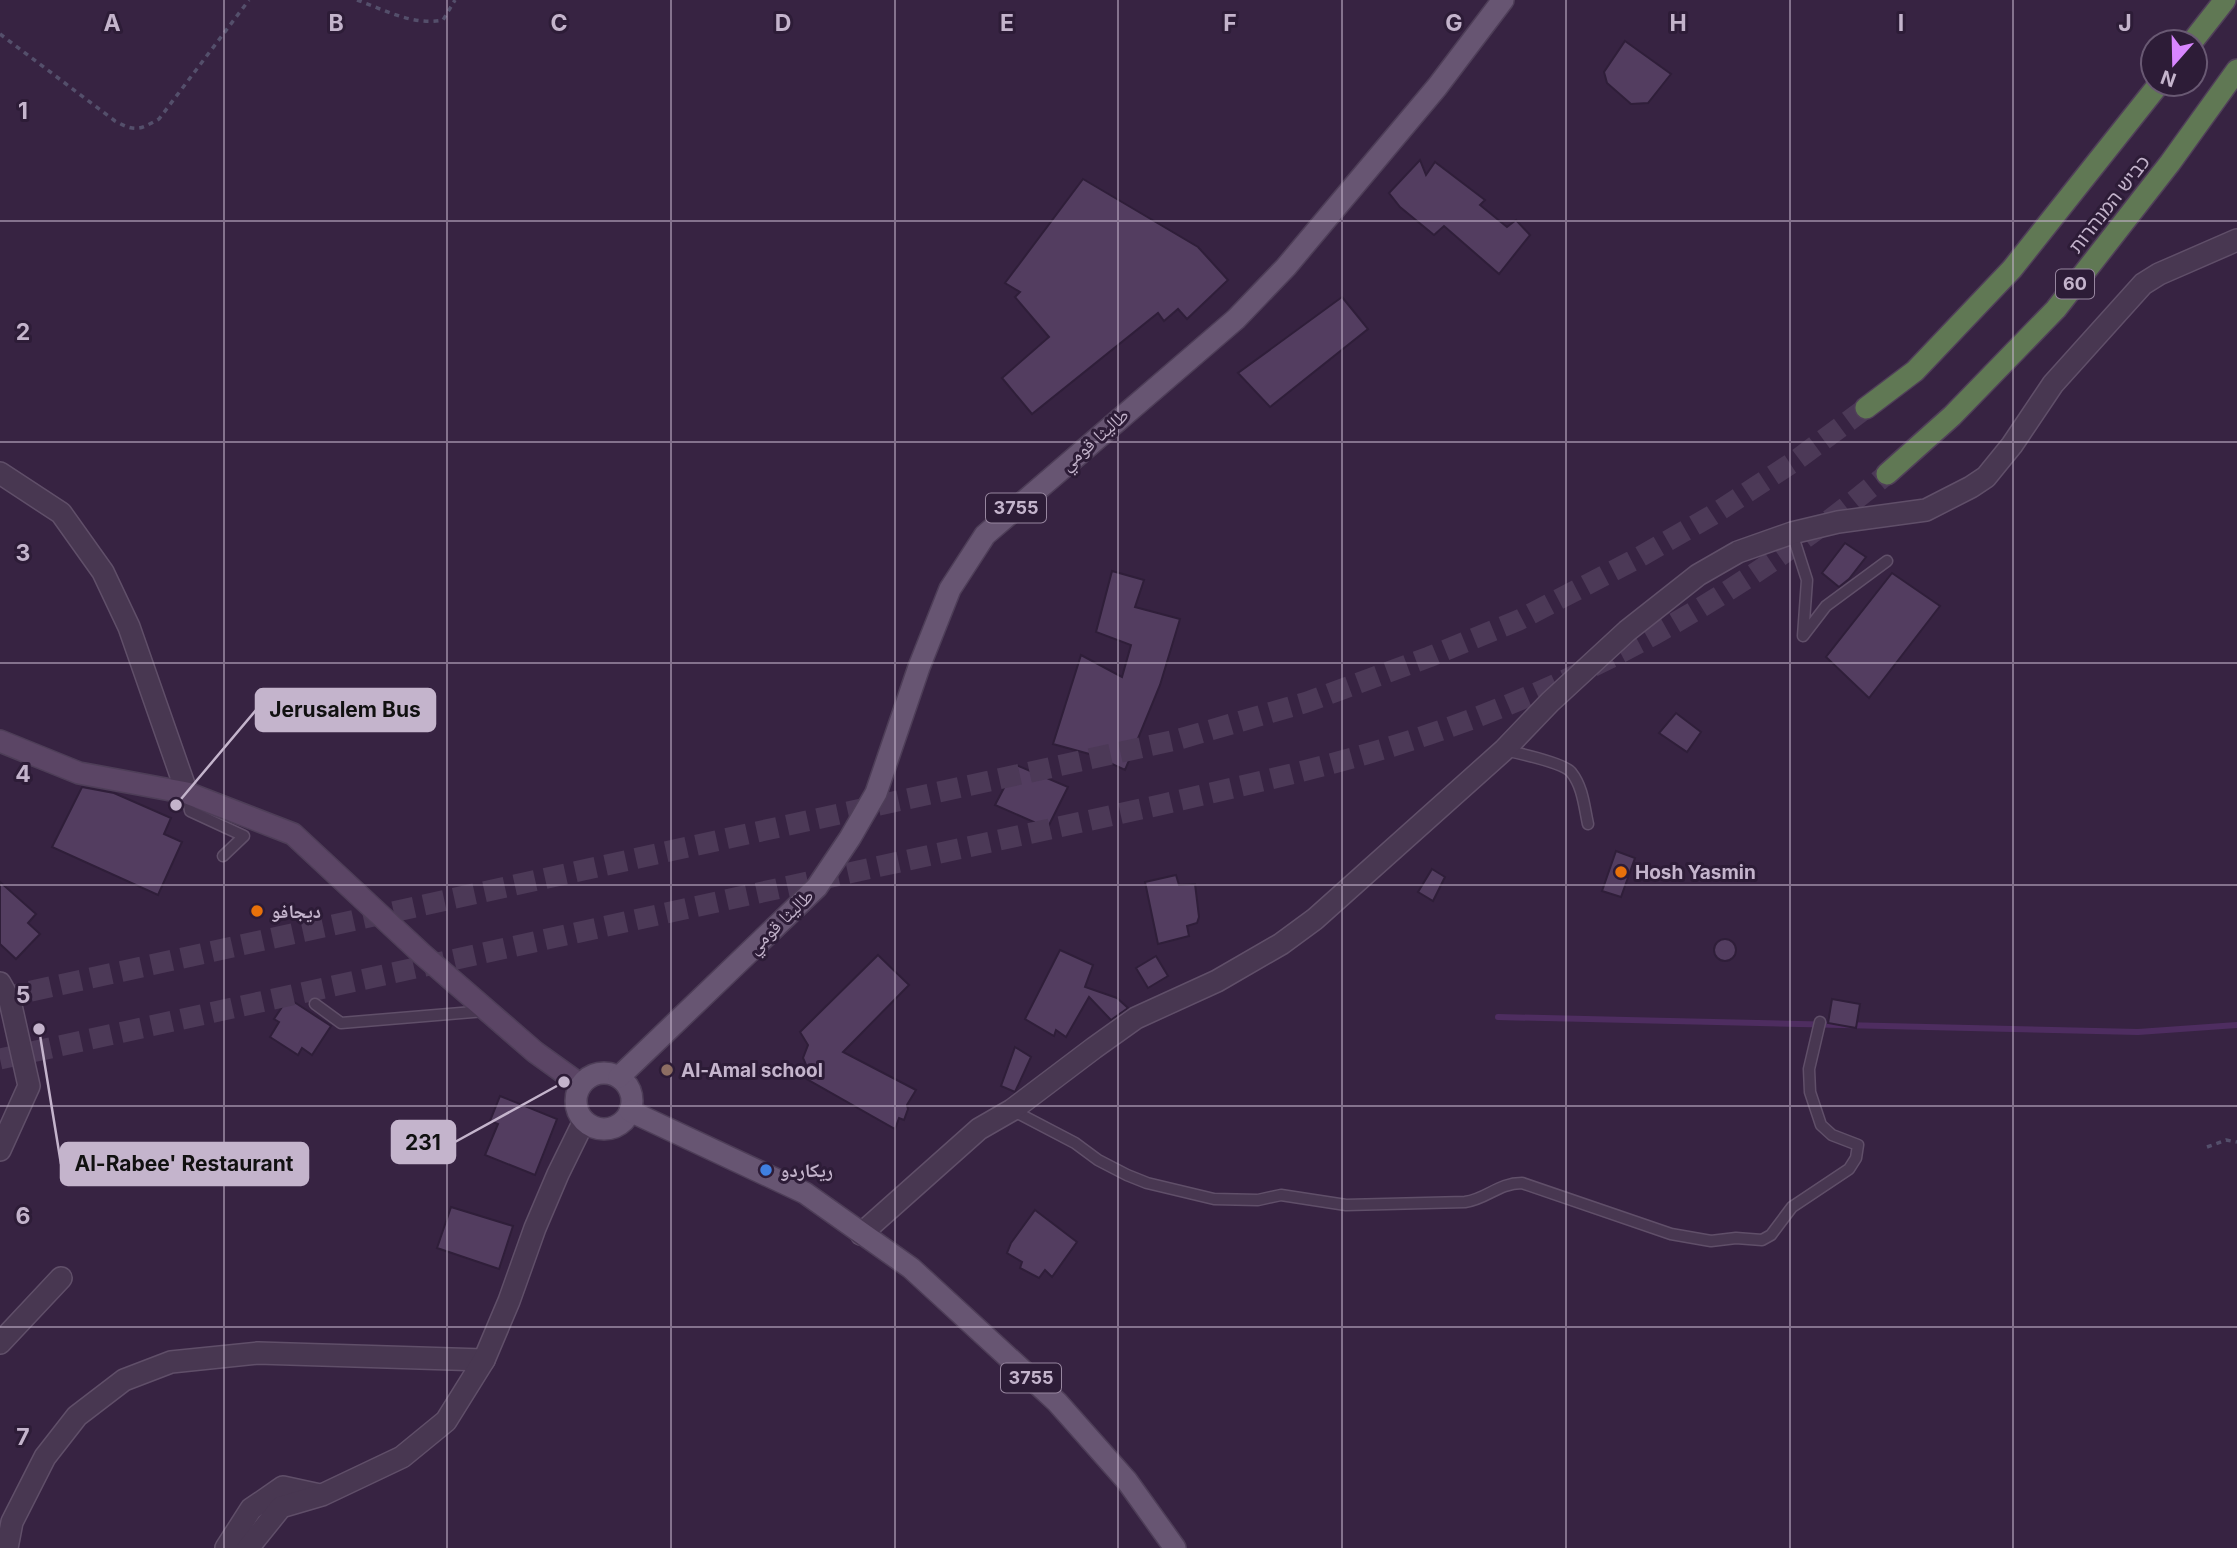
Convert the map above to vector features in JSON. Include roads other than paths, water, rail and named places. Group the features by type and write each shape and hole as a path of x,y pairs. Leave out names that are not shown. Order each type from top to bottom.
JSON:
{"highway":[{"path":"2203,28 2225,0"},
{"name":"כביש המנהרות","path":"1887,474 1952,416 2056,309 2170,163 2237,70"},
{"name":"כביש המנהרות","path":"1866,408 1915,371 2012,269 2148,98"}],"main road":[{"name":"طاليثا قومي","path":"619,1077 817,887 876,793 919,667 950,589 985,535 1236,319 1352,190 1429,97 1503,0"},
{"path":"594,1074 619,1077 631,1091 633,1099 630,1111 623,1122 608,1129 591,1126 584,1121 576,1107 581,1084 594,1074"},
{"name":"3755","path":"630,1111 806,1193 911,1268 1057,1402 1127,1481 1175,1548"}],"street":[{"path":"861,1234 979,1129 1012,1110 1136,1018 1217,981 1281,944 1315,919 1504,750 1550,702 1627,632 1698,575 1738,552 1792,533 1838,522 1926,510 1971,488 1986,477 2012,445 2053,384 2143,284 2159,274 2237,240"},
{"path":"0,473 61,513 103,572 128,627 187,793"},
{"path":"0,741 79,773 187,793 293,834 362,900 535,1052 581,1084"},
{"path":"0,983 10,1001 29,1086 0,1150"},
{"path":"248,1548 281,1507 322,1495 401,1457 446,1421 484,1360 509,1301 535,1227 584,1121"},
{"path":"0,1343 61,1278"},
{"path":"7,1548 12,1522 45,1457 77,1416 124,1380 171,1362 258,1353 484,1360"},
{"path":"226,1548 251,1509 283,1487 322,1495"}],"lane":[{"path":"1792,533 1807,580 1803,636 1826,606 1887,561"},
{"path":"1504,750 1530,755 1570,770 1581,790 1588,824"},
{"path":"187,793 190,811 244,836 223,856"},
{"path":"315,1004 341,1023 488,1011"},
{"path":"1012,1110 1075,1143 1098,1160 1127,1175 1147,1183 1214,1199 1258,1200 1281,1195 1346,1205 1465,1202 1475,1201 1509,1183 1522,1183 1671,1234 1711,1241 1736,1238 1762,1240 1771,1235 1792,1207 1839,1177 1849,1169 1856,1158 1858,1145 1832,1135 1821,1125 1810,1092 1809,1069 1821,1021"}],"waterway":[{"path":"1498,1017 2138,1032 2237,1025"}],"tunnel":[{"path":"0,998 1176,740 1307,702 1519,620 1636,559 1711,516 1795,461 1866,408"},
{"path":"0,1059 1164,804 1397,745 1492,711 1613,657 1727,591 1782,555 1887,474"}],"place":[{"name":"Jerusalem Bus","path":"176,805"},
{"name":"Hosh Yasmin","path":"1621,872"},
{"name":"ديجافو","path":"257,911"},
{"name":"Al-Rabee' Restaurant","path":"39,1029"},
{"name":"Al-Amal school","path":"667,1070"},
{"name":"231","path":"564,1082"},
{"name":"ريكاردو","path":"766,1170"}]}
